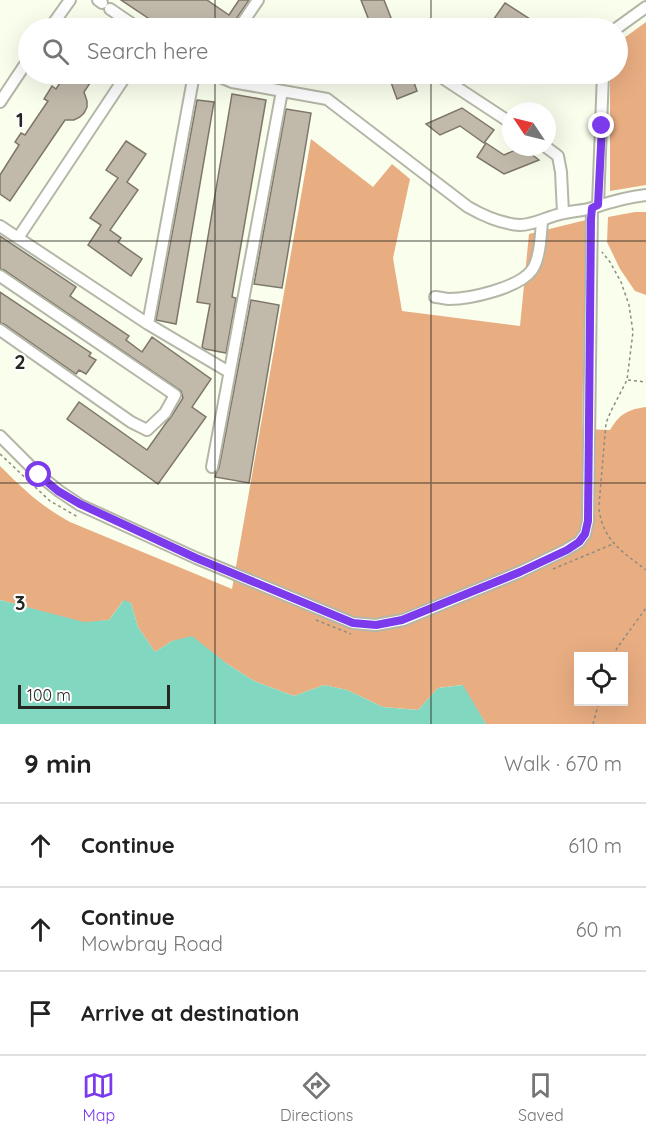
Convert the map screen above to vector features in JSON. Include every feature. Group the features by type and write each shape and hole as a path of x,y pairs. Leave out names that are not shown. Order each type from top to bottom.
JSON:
{"street":[{"path":"57,18 70,0"},
{"path":"246,18 258,0"},
{"path":"103,4 123,18"},
{"path":"628,20 646,7"},
{"path":"0,102 18,75"},
{"path":"18,238 120,84"},
{"path":"148,324 192,84"},
{"path":"243,84 327,99 468,207 480,214 500,220 520,225 627,197 646,195"},
{"path":"452,84 502,117"},
{"path":"0,436 39,475 80,504 196,558 353,623 376,625 402,620 520,572 567,550 579,542 585,534 588,521 591,239 602,84"},
{"path":"212,467 282,91"},
{"path":"556,154 561,172 563,213"},
{"path":"435,297 450,299 487,293 500,290 525,278 532,270 536,260 542,220"},
{"path":"0,226 148,324 228,372"},
{"path":"0,276 175,395 165,413 147,430 131,422 0,330"}],"path":[{"path":"591,239 610,262 621,282 633,332 627,380 606,423 599,507 603,526 613,544 646,570"},
{"path":"627,380 646,382"},
{"path":"0,454 50,501 82,518"},
{"path":"547,571 613,544"},
{"path":"616,652 646,608"},
{"path":"316,620 348,634 357,634"},
{"path":"593,724 598,706"}],"shaded area":[{"path":"646,22 646,185 610,191 610,84 628,84 628,35"},
{"path":"311,139 373,187 392,164 410,179 393,258 402,311 520,326 529,234 586,220 582,429 610,430 624,414 646,407 646,724 486,724 462,685 438,688 418,710 383,707 347,690 324,685 294,696 254,681 226,663 172,641 155,652 138,627 131,603 123,601 109,620 84,623 0,600 0,466 33,497 70,522 232,589"},
{"path":"646,212 646,295 635,291 620,269 607,242 608,217"}],"water":[{"path":"0,600 84,622 109,620 124,600 131,603 138,627 155,652 172,641 192,636 226,663 254,681 294,696 324,685 347,690 383,707 418,710 438,688 463,685 486,724 0,724"}],"building":[{"path":"121,0 207,0 229,15 239,0 249,0 237,18 148,18"},
{"path":"361,0 384,0 391,18 368,18"},
{"path":"505,3 528,18 494,18"},
{"path":"59,84 89,84 84,92 87,107 80,117 65,120 10,201 0,194 0,175 19,145 15,142 21,133 25,135 48,101 44,99 52,86 56,89"},
{"path":"392,84 415,84 417,91 397,99"},
{"path":"232,94 266,100 232,297 236,298 226,353 202,347 210,304 197,302"},
{"path":"197,100 214,102 176,324 156,320"},
{"path":"462,108 494,130 484,143 460,126 440,135 426,124"},
{"path":"286,109 311,113 282,288 254,284"},
{"path":"126,141 146,154 127,182 138,190 110,230 121,238 118,242 142,259 131,276 88,245 101,225 90,218 118,178 106,170"},
{"path":"486,143 502,154 502,156 534,156 539,160 504,174 477,157"},
{"path":"0,236 76,287 70,296 129,336 126,340 142,352 152,337 211,379 192,407 206,417 158,484 67,419 79,402 147,450 183,398 181,391 0,269"},
{"path":"0,292 91,353 89,356 96,360 86,374 79,370 76,374 0,323"},
{"path":"251,300 279,305 249,483 215,477 219,468"}],"route":[{"path":"39,475 58,491 80,504 196,558 353,623 376,625 402,620 520,572 567,550 579,542 585,534 588,521 591,219 592,208 598,205 602,126"}]}
